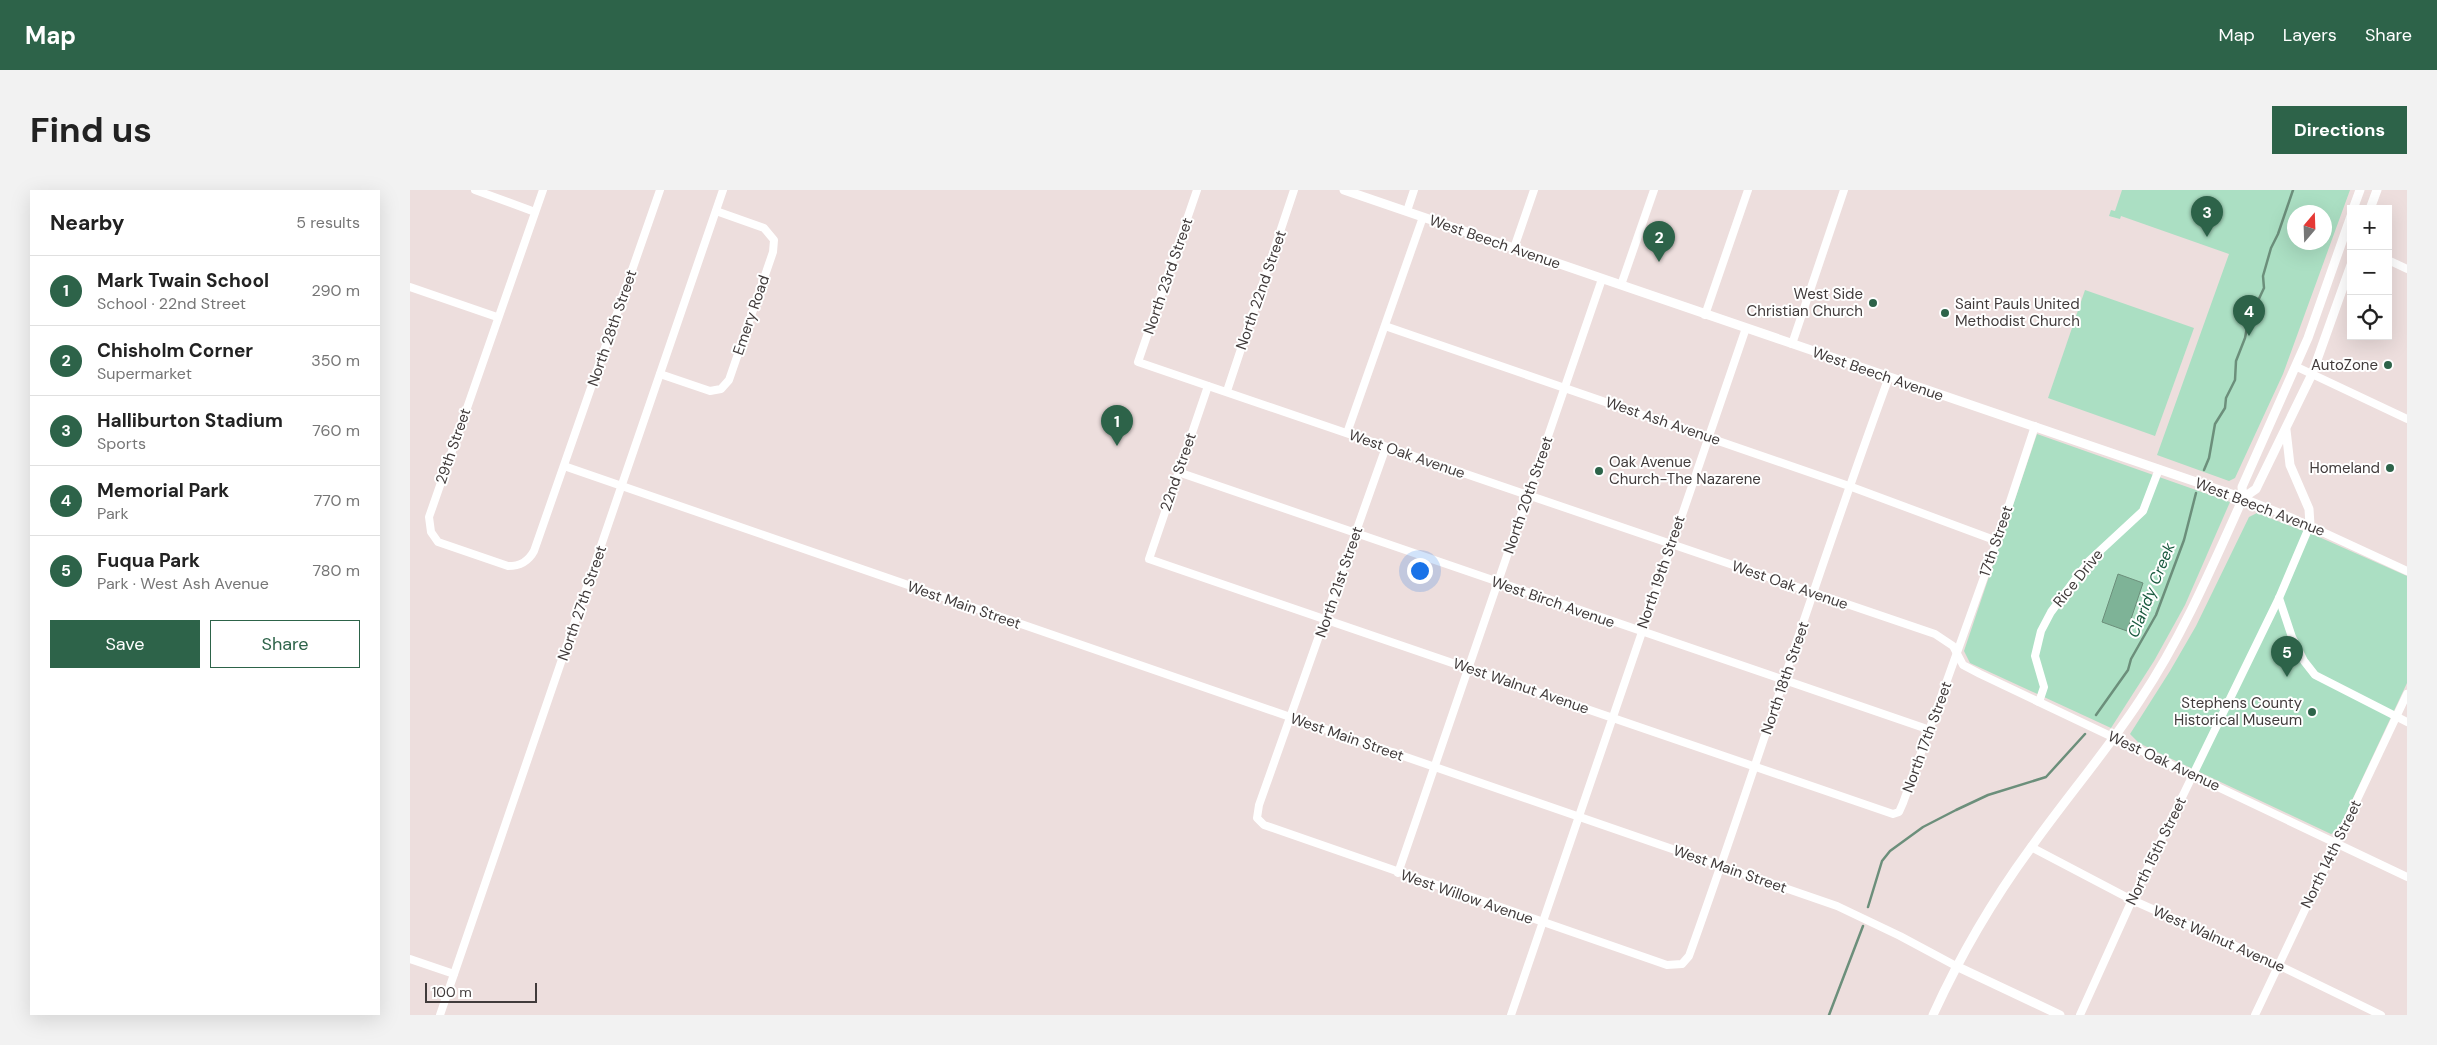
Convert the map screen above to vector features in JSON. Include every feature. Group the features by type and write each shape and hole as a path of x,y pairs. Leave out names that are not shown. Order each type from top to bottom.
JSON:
{"main road":[{"name":"West Beech Avenue","path":"1344,190 2243,498"},
{"path":"2354,205 2360,190"},
{"path":"2371,205 2377,190"},
{"path":"2243,498 2242,487 2296,367 2347,241"},
{"path":"1933,1015 1956,966 1992,904 2031,847 2115,738 2161,667 2243,498 2256,489 2286,430 2312,374 2347,276"},
{"path":"2286,430 2290,465 2309,509 2310,526"},
{"name":"West Main Street","path":"1956,966 2060,1015"}],"street":[{"path":"475,190 535,212"},
{"name":"29th Street","path":"470,554 438,542 431,532 429,517 497,317 543,190"},
{"name":"North 28th Street","path":"470,554 508,566 516,566 529,560 534,551 660,190"},
{"name":"North 27th Street","path":"440,1015 723,190"},
{"name":"North 23rd Street","path":"1138,362 1197,190"},
{"name":"North 22nd Street","path":"1227,391 1294,190"},
{"path":"1407,211 1414,190"},
{"path":"1514,248 1534,190"},
{"path":"1621,285 1654,190"},
{"path":"1706,314 1748,190"},
{"path":"1792,344 1844,190"},
{"name":"Emery Road","path":"660,374 710,391 717,390 729,380 773,252 774,240 764,228 716,211"},
{"path":"1347,433 1423,217"},
{"path":"2392,262 2407,269"},
{"name":"North 20th Street","path":"1398,873 1602,279"},
{"path":"410,287 497,317"},
{"name":"West Ash Avenue","path":"1385,326 1708,436 1997,541"},
{"name":"North 19th Street","path":"1511,1015 1746,328"},
{"name":"West Oak Avenue","path":"1138,362 1935,634 1953,646 1956,656 1962,664 2407,877"},
{"path":"2296,367 2407,419"},
{"name":"North 18th Street","path":"1682,964 1690,956 1849,486 1889,377"},
{"name":"22nd Street","path":"1149,559 1208,386"},
{"name":"17th Street","path":"1956,656 2035,426"},
{"name":"North 21st Street","path":"1257,818 1258,805 1291,718 1386,447"},
{"name":"West Main Street","path":"564,466 1837,906 1900,936 1956,966"},
{"name":"Rice Drive","path":"2039,702 2044,686 2035,656 2041,631 2051,612 2089,561 2143,511 2159,469"},
{"name":"West Birch Avenue","path":"1178,472 1930,730"},
{"name":"West Beech Avenue","path":"2243,498 2310,526 2407,571"},
{"name":"North 15th Street","path":"2080,1015 2132,900 2279,598 2310,526"},
{"name":"West Walnut Avenue","path":"1149,559 1612,716 1893,814"},
{"path":"2279,598 2292,637 2304,662 2316,675 2407,722"},
{"name":"North 17th Street","path":"1893,814 1899,812 1903,803 1956,656"},
{"name":"North 14th Street","path":"2255,1015 2407,694"},
{"name":"West Willow Avenue","path":"1257,818 1264,825 1542,923 1667,965 1682,964"},
{"name":"West Walnut Avenue","path":"2031,847 2132,900 2278,965 2381,1015"},
{"path":"410,959 454,974"}],"shaded area":[{"path":"2122,190 2350,190 2332,239 2332,205 2287,205 2287,250 2328,250 2283,374 2235,478 2229,481 2157,455 2229,254 2121,216 2120,219 2109,216 2111,210 2115,211"},
{"path":"2085,290 2194,328 2155,436 2048,398"},
{"path":"2037,434 2230,502 2185,605 2154,661 2111,728 1970,663 1964,651"},
{"path":"2257,513 2319,537 2407,576 2407,683 2339,828 2331,834 2159,753 2139,743 2130,734 2196,626 2249,517"},
{"path":"2118,574 2143,583 2127,631 2102,622"}],"waterway":[{"name":"Claridy Creek","path":"2204,470 2209,458 2215,424 2225,408 2226,398 2235,380 2236,361 2245,338 2248,322 2264,288 2263,276 2271,248 2278,234 2293,190"},
{"name":"Claridy Creek","path":"2096,715 2128,670 2131,659 2156,615 2184,540 2196,493"},
{"name":"Claridy Creek","path":"1868,907 1882,861 1890,851 1923,827 1956,810 1988,795 2046,777 2085,734"},
{"name":"Claridy Creek","path":"1829,1015 1863,926"}],"place":[{"name":"Halliburton Stadium","path":"2207,237"},
{"name":"Chisholm Corner","path":"1659,262"},
{"name":"West Side Christian Church","path":"1873,303"},
{"name":"Saint Pauls United Methodist Church","path":"1945,313"},
{"name":"Memorial Park","path":"2249,336"},
{"name":"AutoZone","path":"2388,365"},
{"name":"Mark Twain School","path":"1117,446"},
{"name":"Homeland","path":"2390,468"},
{"name":"Oak Avenue Church-The Nazarene","path":"1599,471"},
{"name":"Fuqua Park","path":"2287,677"},
{"name":"Stephens County Historical Museum","path":"2312,712"}]}
